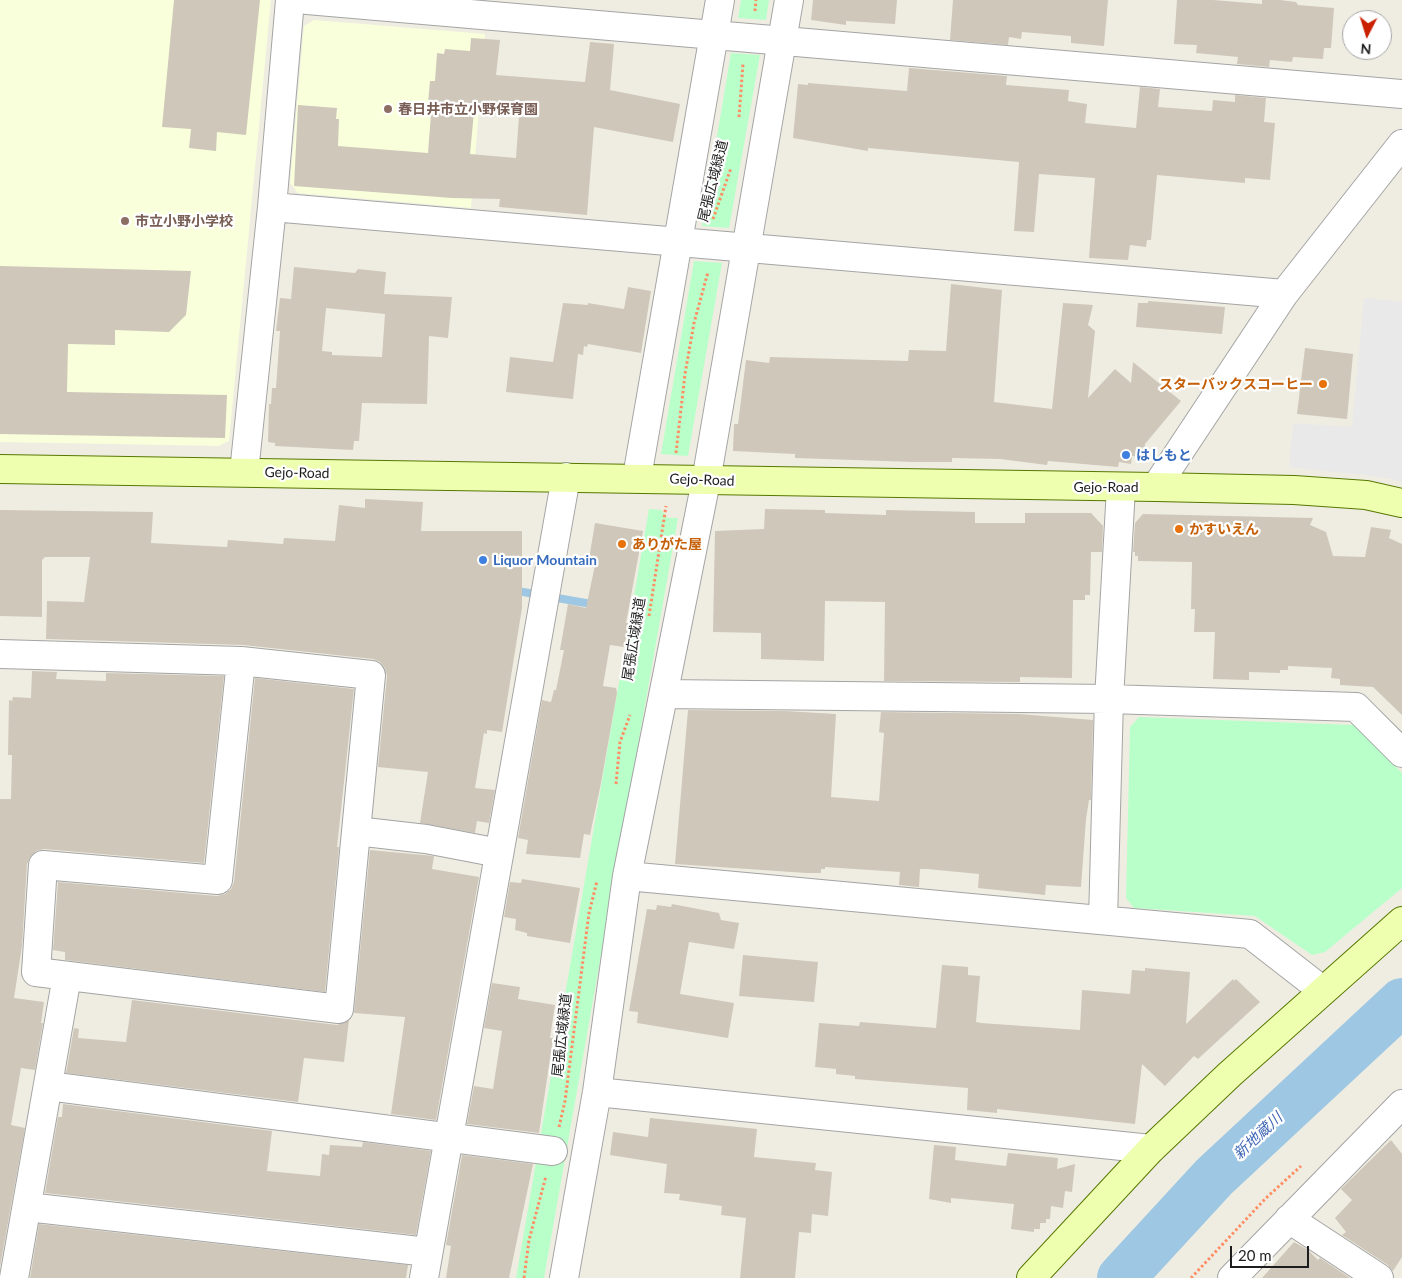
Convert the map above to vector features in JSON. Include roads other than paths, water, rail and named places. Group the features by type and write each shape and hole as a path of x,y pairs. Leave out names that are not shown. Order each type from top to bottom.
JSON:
{"street":[{"path":"244,472 272,208 290,0"},
{"path":"307,0 750,36 1402,94"},
{"path":"637,477 720,0"},
{"path":"564,1278 597,1092 627,876 706,481 789,0"},
{"path":"1156,487 1284,294 1402,144"},
{"path":"272,208 1284,294"},
{"name":"Gejo-Road","path":"0,469 637,477 706,481 1294,490 1366,495 1402,503"},
{"path":"424,1278 566,477"},
{"path":"1103,920 1109,699 1122,488"},
{"path":"0,654 241,661 371,676 338,1010 36,972 43,865 218,880 241,661"},
{"path":"664,694 1109,699 1356,707 1402,753"},
{"path":"356,832 426,839 499,853"},
{"path":"627,876 1250,934 1322,990"},
{"path":"1031,1278 1151,1149 1322,990 1402,921"},
{"path":"14,1278 67,976"},
{"path":"48,1086 449,1136 553,1151"},
{"path":"597,1092 1151,1149"},
{"path":"1232,1278 1402,1104"},
{"path":"27,1207 428,1252"},
{"path":"1289,1219 1379,1278"}],"waterway":[{"path":"512,590 597,605"},
{"name":"新地蔵川","path":"1121,1278 1214,1177 1402,1002"}],"place":[{"name":"春日井市立小野保育園","path":"388,109"},
{"name":"市立小野小学校","path":"125,221"},
{"name":"スターバックスコーヒー","path":"1323,384"},
{"name":"はしもと","path":"1126,455"},
{"name":"かすいえん","path":"1179,529"},
{"name":"ありがた屋","path":"622,544"},
{"name":"Liquor Mountain","path":"483,560"}]}
